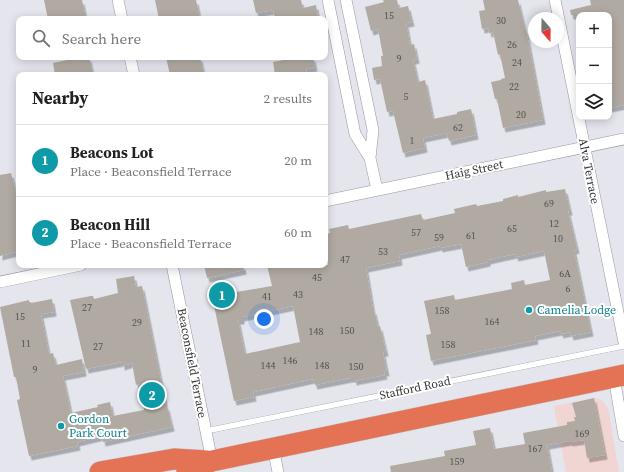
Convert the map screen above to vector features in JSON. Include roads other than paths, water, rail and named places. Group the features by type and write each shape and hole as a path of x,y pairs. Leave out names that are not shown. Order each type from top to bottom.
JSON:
{"highway":[{"path":"187,472 212,461 619,376"},
{"path":"100,472 174,459 212,461"}],"street":[{"path":"118,0 121,16"},
{"path":"328,0 355,134 370,158"},
{"path":"346,0 373,130 370,158 377,190"},
{"name":"Alva Terrace","path":"555,0 624,342"},
{"path":"131,60 133,72"},
{"name":"Haig Street","path":"328,200 624,139"},
{"path":"0,282 67,268"},
{"name":"Beaconsfield Terrace","path":"173,268 212,461"},
{"path":"619,376 624,436"},
{"path":"273,448 278,472"}],"lane":[{"name":"Stafford Road","path":"206,431 624,346"}],"place":[{"name":"Beacons Lot","path":"222,295"},
{"name":"Camelia Lodge","path":"529,310"},
{"name":"Beacon Hill","path":"152,395"},
{"name":"Gordon Park Court","path":"61,426"}]}
